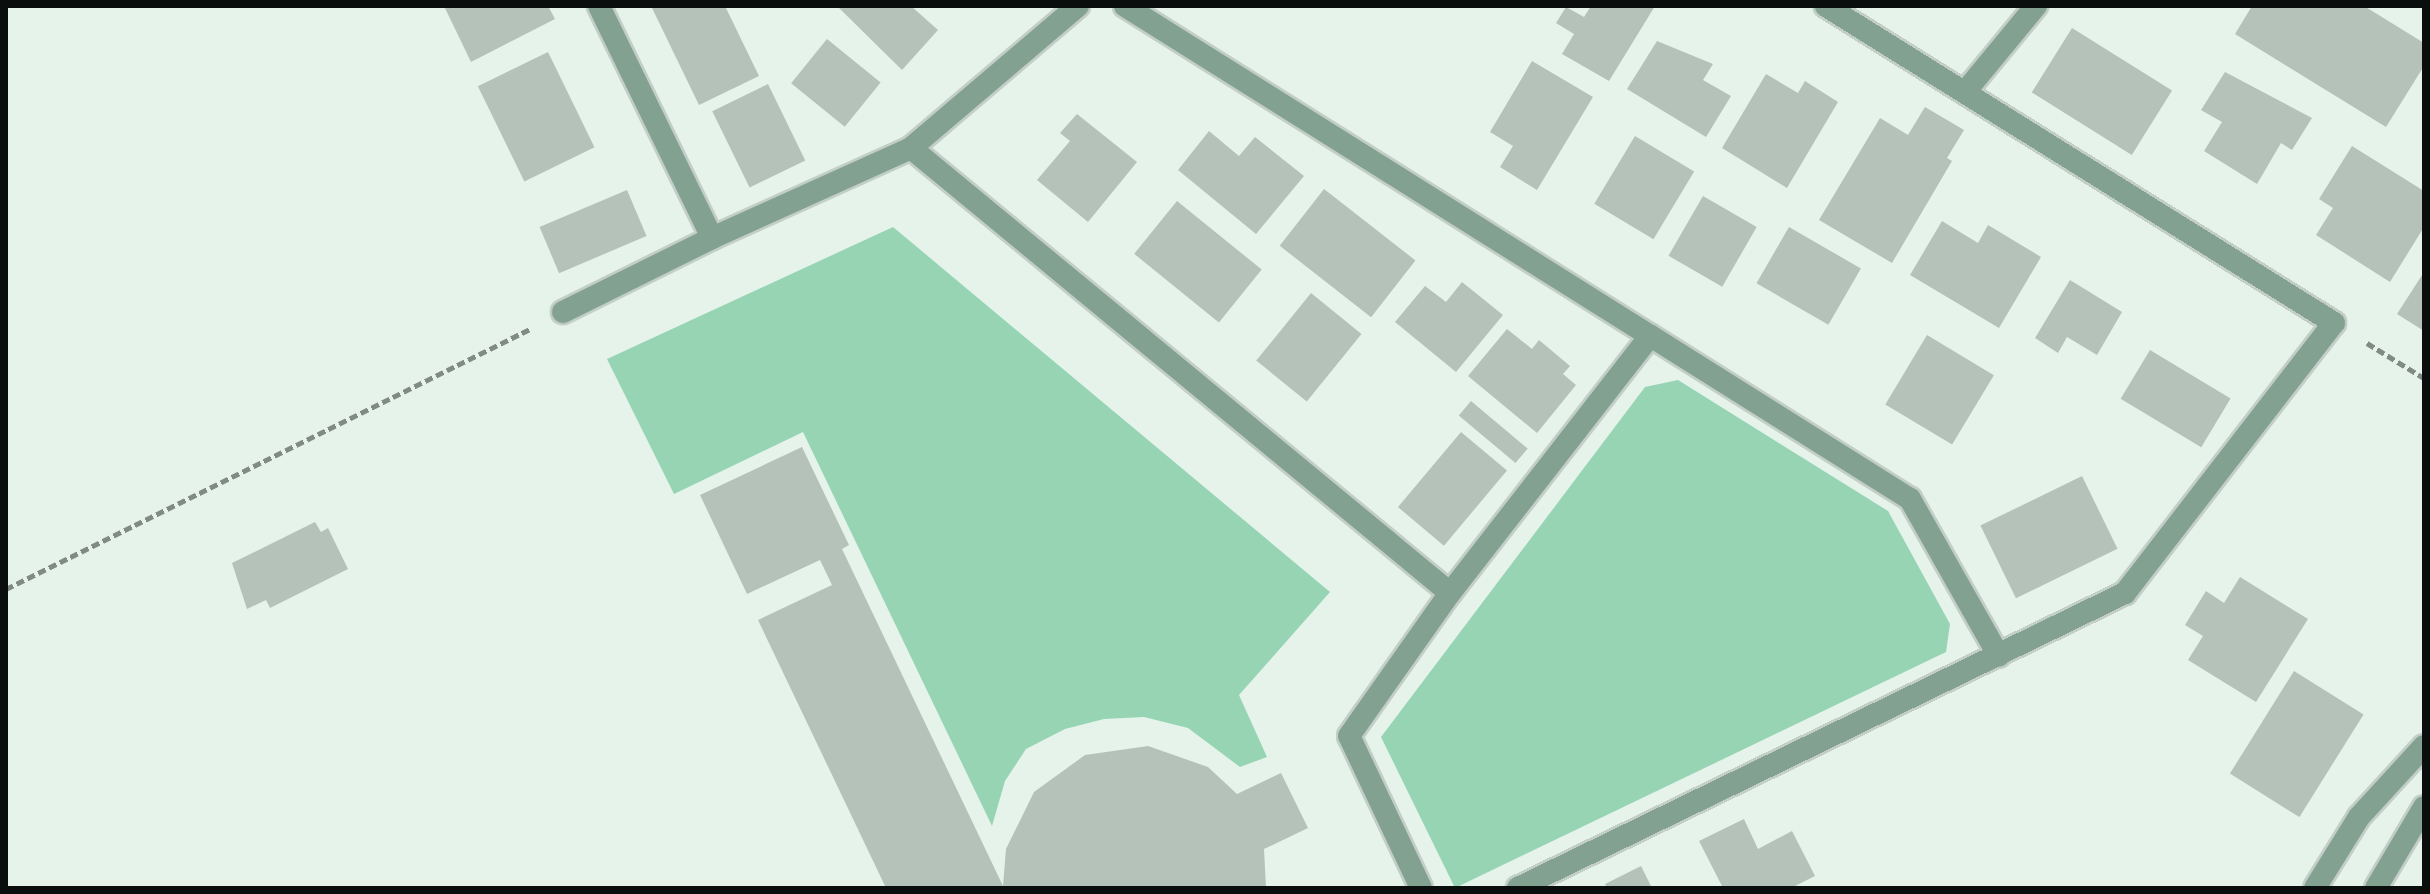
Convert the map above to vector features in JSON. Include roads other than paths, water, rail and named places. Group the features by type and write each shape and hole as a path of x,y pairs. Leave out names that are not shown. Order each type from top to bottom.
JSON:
{"street":[{"path":"563,312 712,238 911,148 1078,6"},
{"path":"1125,6 1910,499 1999,656"},
{"path":"1518,888 2125,593 2334,323 1826,6"},
{"path":"1965,92 2036,6"},
{"path":"606,10 712,238"},
{"path":"911,148 1450,593"},
{"path":"1421,888 1349,736 1450,593 1650,336"},
{"path":"2315,888 2359,817 2424,746"},
{"path":"2376,888 2424,807"}]}
